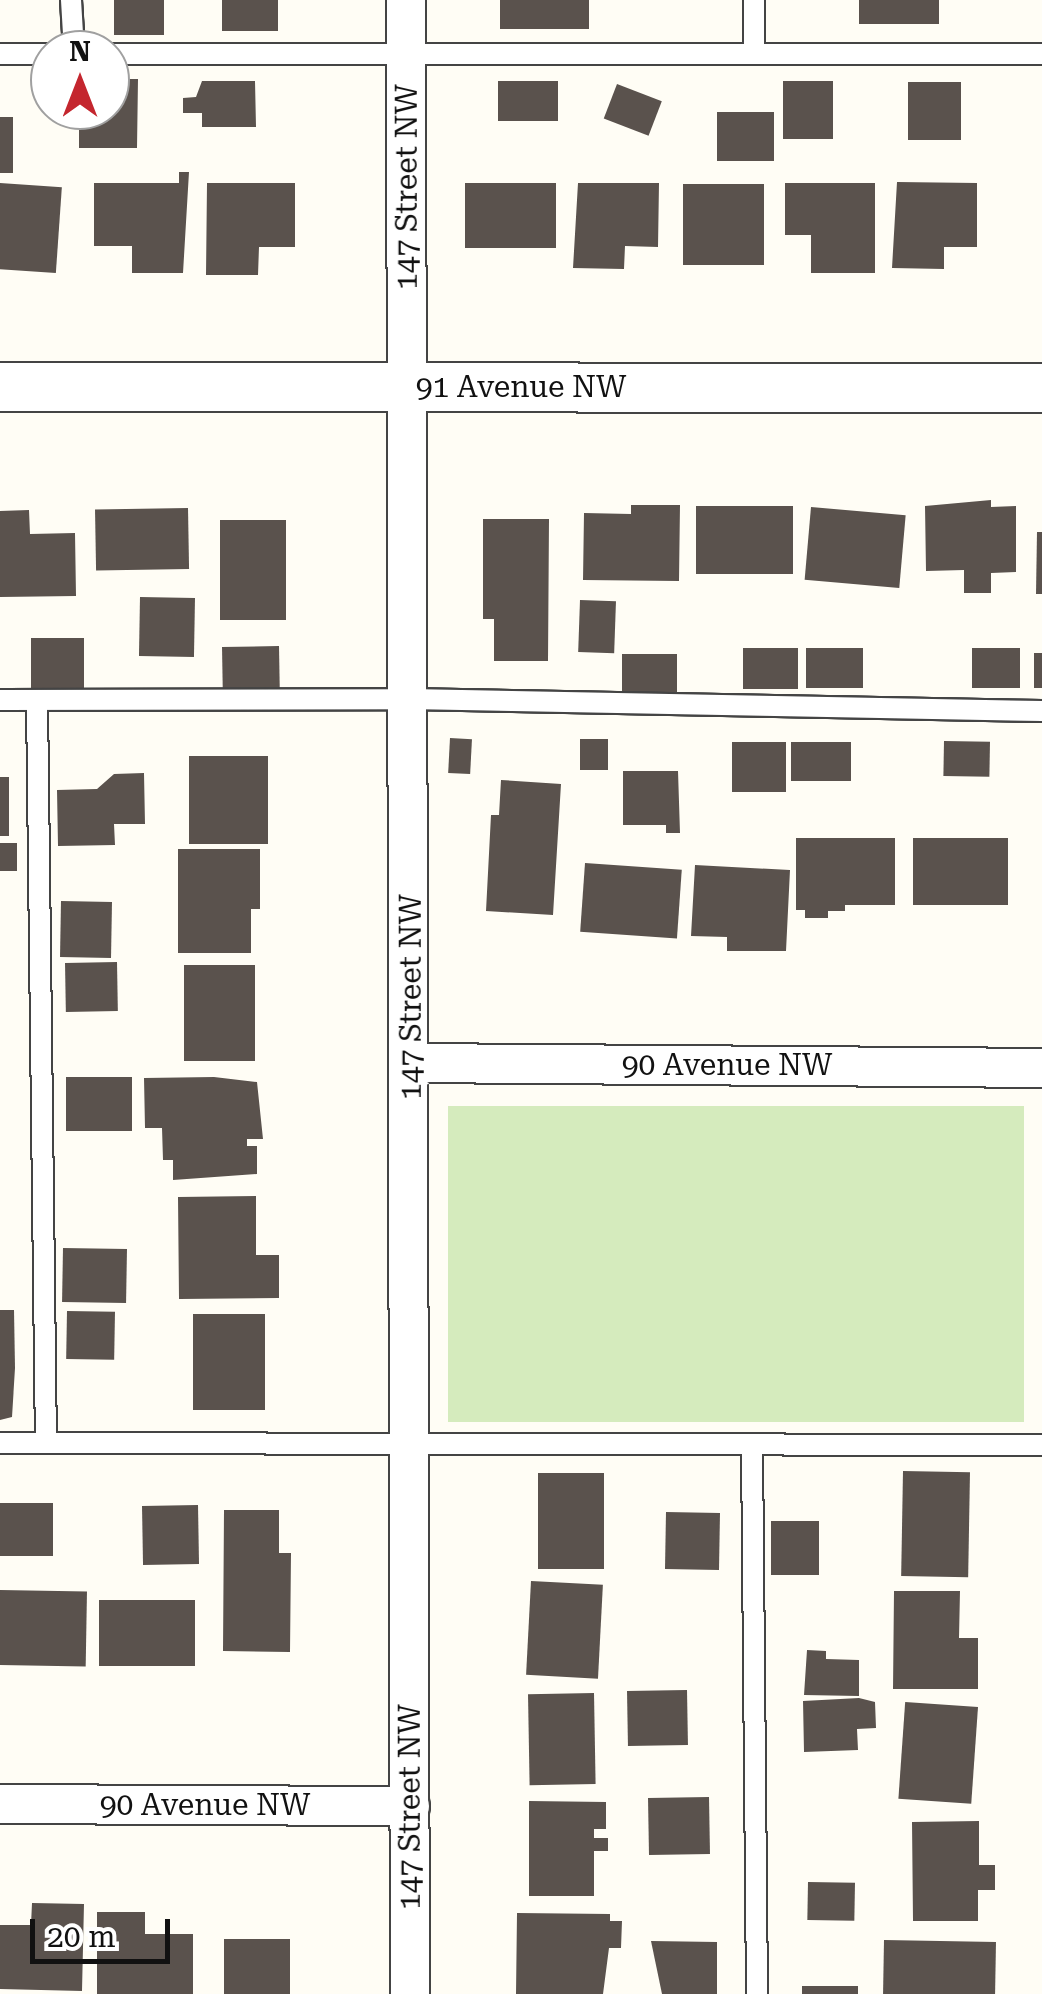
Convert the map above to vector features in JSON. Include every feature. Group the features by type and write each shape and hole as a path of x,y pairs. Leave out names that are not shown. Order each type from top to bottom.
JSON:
{"street":[{"name":"147 Street NW","path":"406,0 412,1063 410,1994"},
{"name":"91 Avenue NW","path":"0,388 1042,388"},
{"name":"90 Avenue NW","path":"412,1063 1042,1068"},
{"name":"90 Avenue NW","path":"0,1804 410,1806"}],"lane":[{"path":"71,0 73,30"},
{"path":"754,0 754,54"},
{"path":"0,54 30,54"},
{"path":"130,54 1042,54"},
{"path":"0,700 409,699 1042,711"},
{"path":"36,700 46,1444"},
{"path":"0,1444 1042,1445"},
{"path":"752,1445 756,1994"}],"green space":[{"path":"448,1106 1024,1106 1024,1422 448,1422"}],"building":[{"path":"114,0 164,0 164,35 130,35 130,30 114,30"},
{"path":"222,0 278,0 278,31 222,31"},
{"path":"500,0 589,0 589,29 500,29"},
{"path":"859,0 939,0 939,24 859,24"},
{"path":"130,79 138,79 137,148 79,148 79,130 130,130"},
{"path":"202,81 255,81 256,127 202,127 202,113 183,113 183,98 196,97"},
{"path":"498,81 558,81 558,121 498,121"},
{"path":"783,81 833,81 833,139 783,139"},
{"path":"908,82 961,82 961,140 908,140"},
{"path":"617,84 662,101 649,136 604,119"},
{"path":"717,112 774,112 774,161 717,161"},
{"path":"0,117 13,117 13,173 0,173"},
{"path":"179,172 189,172 183,273 132,273 132,246 94,246 94,183 179,183"},
{"path":"897,182 977,183 977,247 944,247 944,269 892,268"},
{"path":"0,183 62,187 56,273 0,269"},
{"path":"207,183 295,183 295,247 259,247 258,275 206,275"},
{"path":"465,183 556,183 556,248 465,248"},
{"path":"578,183 659,183 658,247 625,246 624,269 573,268"},
{"path":"785,183 875,183 875,273 811,273 811,235 785,235"},
{"path":"683,184 764,184 764,265 683,265"},
{"path":"991,500 991,507 1016,506 1016,572 991,573 991,593 964,593 964,570 926,571 925,506"},
{"path":"631,505 680,505 679,581 583,580 584,513 631,514"},
{"path":"696,506 793,506 793,574 696,574"},
{"path":"811,507 906,515 899,588 805,580"},
{"path":"188,508 189,569 96,571 95,510"},
{"path":"29,510 30,534 75,533 76,596 0,597 0,511"},
{"path":"483,519 549,519 548,661 494,661 494,619 483,619"},
{"path":"220,520 286,520 286,620 220,620"},
{"path":"1037,532 1042,532 1042,594 1036,594"},
{"path":"140,597 195,598 194,657 139,656"},
{"path":"580,600 616,601 614,653 578,652"},
{"path":"31,638 84,638 84,693 31,693"},
{"path":"279,646 280,691 223,692 222,647"},
{"path":"743,648 798,648 798,689 743,689"},
{"path":"806,648 863,648 863,688 806,688"},
{"path":"972,648 1020,648 1020,688 972,688"},
{"path":"1034,653 1042,653 1042,688 1034,688"},
{"path":"622,654 677,654 677,692 622,692"},
{"path":"450,738 472,739 470,774 448,773"},
{"path":"580,739 608,739 608,770 580,770"},
{"path":"944,741 990,742 989,777 943,776"},
{"path":"732,742 786,742 786,792 732,792"},
{"path":"791,742 851,742 851,781 791,781"},
{"path":"189,756 268,756 268,844 189,844"},
{"path":"623,771 678,771 680,833 666,833 666,825 623,825"},
{"path":"144,773 145,824 114,824 115,845 58,846 57,790 97,789 114,774"},
{"path":"0,777 9,777 9,836 0,836"},
{"path":"501,780 561,784 553,915 486,911 491,815 499,815"},
{"path":"796,838 895,838 895,905 845,905 845,911 828,911 828,918 805,918 805,910 796,910"},
{"path":"913,838 1008,838 1008,905 913,905"},
{"path":"0,843 17,843 17,871 0,871"},
{"path":"178,849 260,849 260,909 251,909 251,953 178,953"},
{"path":"585,863 682,870 677,939 580,932"},
{"path":"695,865 790,870 786,951 727,951 727,937 691,936"},
{"path":"61,901 112,902 111,958 60,957"},
{"path":"117,962 118,1011 66,1012 65,963"},
{"path":"184,965 255,965 255,1061 184,1061"},
{"path":"66,1077 132,1077 132,1131 66,1131"},
{"path":"214,1077 257,1082 263,1139 247,1139 247,1146 257,1146 257,1174 173,1180 173,1160 163,1160 162,1128 145,1128 144,1078"},
{"path":"256,1196 256,1255 279,1255 279,1298 179,1299 178,1197"},
{"path":"63,1248 127,1249 126,1303 62,1302"},
{"path":"0,1310 14,1310 15,1368 12,1417 0,1420"},
{"path":"67,1311 115,1312 114,1360 66,1359"},
{"path":"193,1314 265,1314 265,1410 193,1410"},
{"path":"903,1471 970,1472 968,1577 901,1576"},
{"path":"538,1473 604,1473 604,1569 538,1569"},
{"path":"0,1503 53,1503 53,1556 0,1556"},
{"path":"198,1505 199,1564 143,1565 142,1506"},
{"path":"224,1510 279,1510 279,1553 291,1553 290,1652 223,1651"},
{"path":"666,1512 720,1513 719,1570 665,1569"},
{"path":"771,1521 819,1521 819,1575 771,1575"},
{"path":"531,1581 603,1585 598,1679 526,1675"},
{"path":"0,1590 87,1592 86,1667 0,1665"},
{"path":"894,1591 960,1591 959,1638 978,1638 978,1689 893,1689"},
{"path":"99,1600 195,1600 195,1666 99,1666"},
{"path":"807,1650 826,1651 826,1659 859,1660 859,1696 804,1695"},
{"path":"687,1690 688,1745 628,1746 627,1691"},
{"path":"594,1693 596,1784 530,1785 528,1694"},
{"path":"859,1698 875,1702 876,1728 857,1729 858,1750 804,1752 803,1701"},
{"path":"905,1702 978,1707 971,1804 898,1799"},
{"path":"709,1797 710,1854 649,1855 648,1798"},
{"path":"529,1801 606,1802 606,1829 594,1829 594,1838 608,1838 608,1851 594,1851 594,1896 529,1896"},
{"path":"979,1821 979,1865 995,1865 995,1890 978,1890 978,1921 913,1921 912,1822"},
{"path":"808,1882 855,1883 854,1921 807,1920"},
{"path":"32,1903 84,1904 82,1991 0,1989 0,1925 31,1925"},
{"path":"97,1912 145,1912 145,1934 193,1934 193,1994 97,1994"},
{"path":"517,1913 610,1914 610,1921 622,1921 621,1948 609,1948 603,1994 516,1994"},
{"path":"224,1939 290,1939 290,1994 224,1994"},
{"path":"884,1940 996,1942 995,1994 883,1994"},
{"path":"651,1941 717,1942 717,1994 662,1994"},
{"path":"802,1986 858,1986 858,1994 802,1994"}]}
